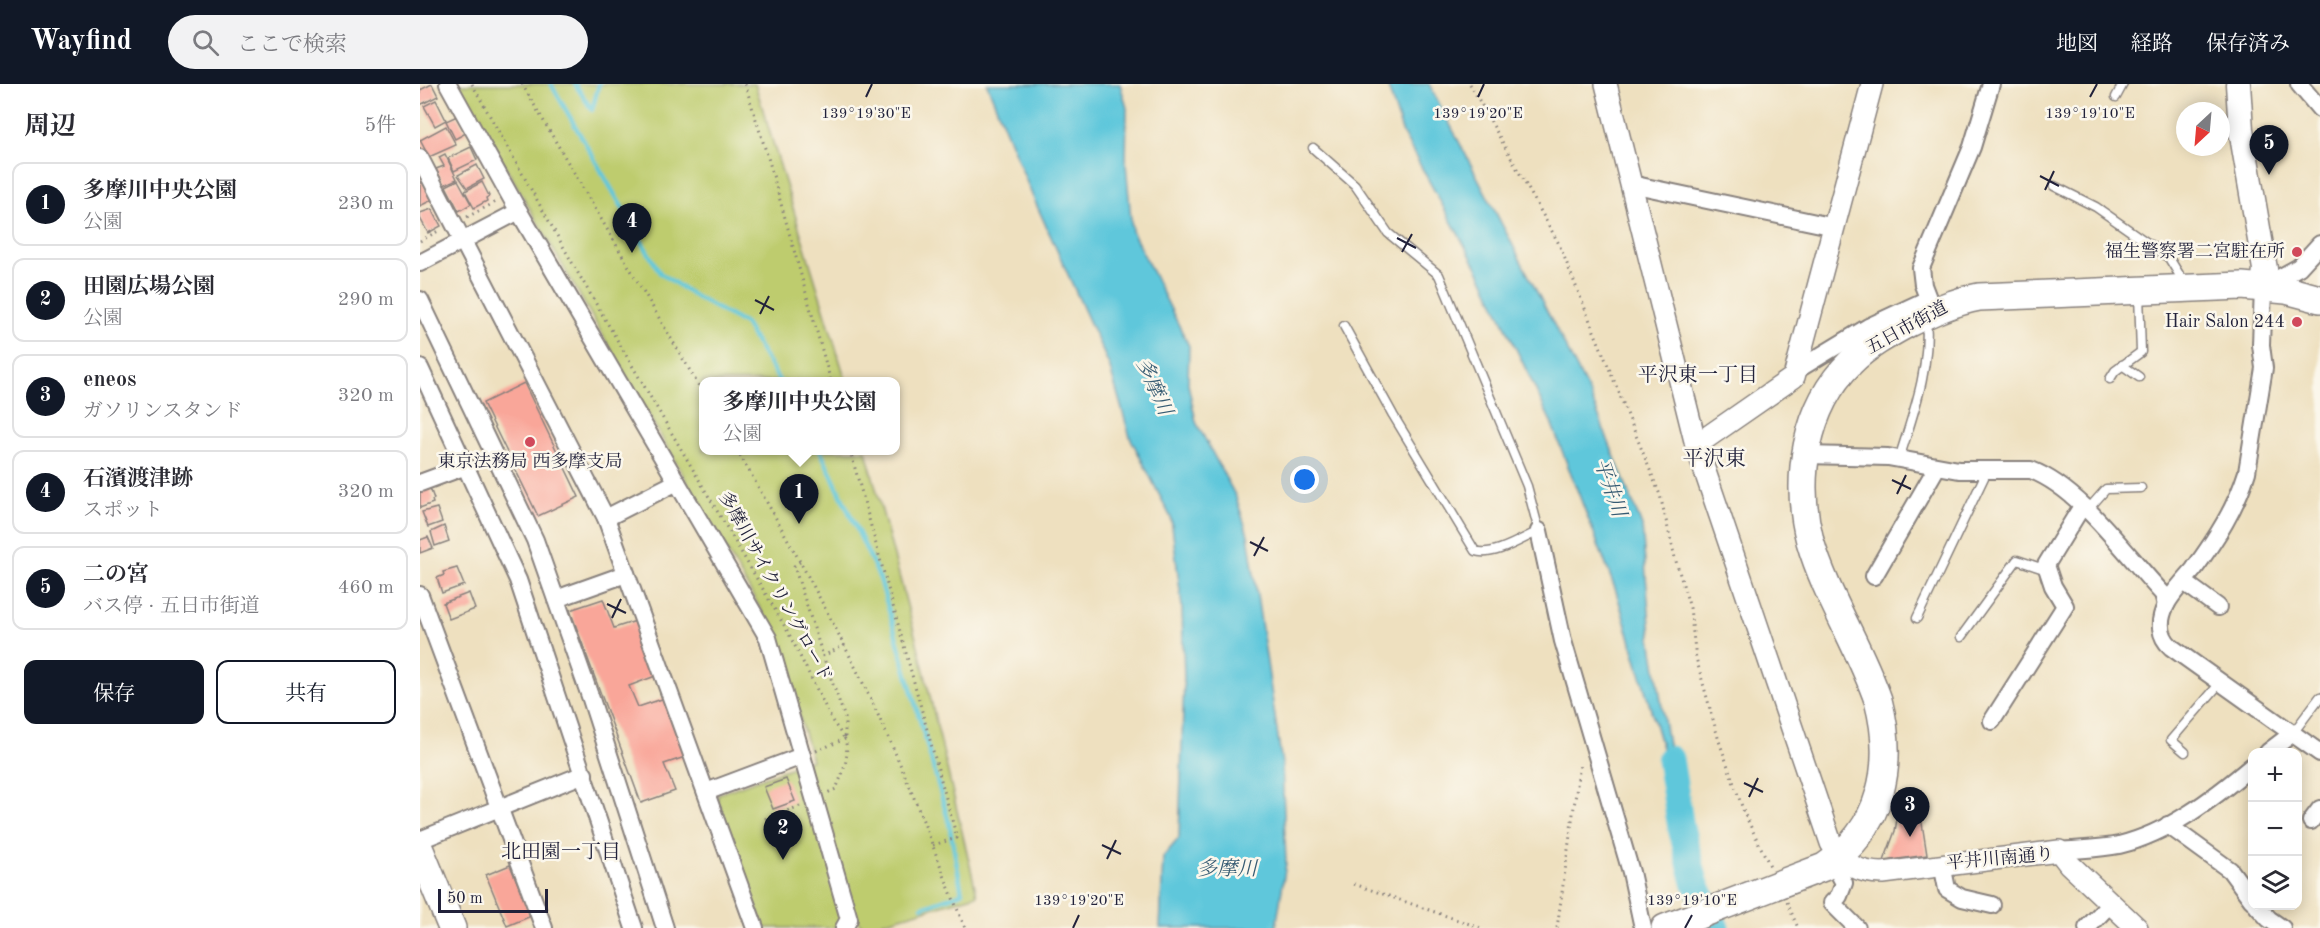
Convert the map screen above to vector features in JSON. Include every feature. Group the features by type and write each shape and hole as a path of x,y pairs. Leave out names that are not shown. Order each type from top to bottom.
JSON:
{"main road":[{"path":"2238,84 2241,130 2265,269 2263,287"},
{"name":"五日市街道","path":"1665,928 1813,872 1835,859 1858,833 1874,807 1885,771 1887,749 1884,722 1875,691 1822,573 1810,540 1803,493 1806,455 1817,412 1828,391 1844,369 1874,343 1929,308 1979,297 2263,287 2286,290 2320,299"},
{"path":"420,850 452,928"}],"street":[{"path":"448,84 514,202 768,638 849,919 844,928"},
{"path":"1606,84 1696,445 1844,883 1839,896 1832,903 1857,928"},
{"path":"1797,370 1872,84"},
{"path":"1696,445 1787,383 1797,370 1868,327 1929,308 1921,268 1972,147 1991,84"},
{"path":"2299,84 2320,109"},
{"path":"420,158 606,519 755,928"},
{"path":"1631,184 1835,227"},
{"path":"420,251 514,202"},
{"path":"420,263 458,232"},
{"path":"2320,244 2299,267 2263,287 2261,345 2264,368 2247,472 2224,524 2166,605 2160,629 2164,640 2320,753"},
{"path":"420,300 535,540 665,928"},
{"path":"420,368 518,580 634,928"},
{"path":"1806,455 1873,456 1937,467 1987,471 2031,470 2054,482 2086,508 2163,594 2166,605"},
{"path":"420,483 466,466"},
{"path":"1874,576 1937,467"},
{"path":"606,519 677,482"},
{"path":"1992,721 2065,606 2053,586 2046,565 2079,511 2086,508"},
{"path":"1539,531 1563,640 1631,872 1643,928"},
{"path":"556,599 626,574"},
{"path":"2184,582 2218,607"},
{"path":"420,595 544,928"},
{"path":"2274,748 2293,733"},
{"path":"706,792 802,756"},
{"path":"2059,850 2119,844 2168,825 2203,804 2248,770"},
{"path":"420,840 584,774"},
{"path":"2168,825 2230,870 2248,893"},
{"name":"平井川南通り","path":"1835,859 1848,866 1872,873 2059,850 2069,864 2137,928"},
{"path":"1942,864 1947,889 1962,898 1992,905"},
{"path":"2087,928 2110,903"},
{"path":"2261,910 2282,928"}],"lane":[{"path":"2116,97 2123,84"},
{"path":"1313,148 1355,184 1388,233 1439,275 1527,486 1539,531 1491,551 1482,553 1475,551 1393,415 1344,326"},
{"path":"2054,186 2096,207 2169,258 2189,289"},
{"path":"2110,379 2115,370 2141,352 2139,291"},
{"path":"1899,459 1922,382 1929,308"},
{"path":"2122,365 2139,377"},
{"path":"1917,618 1987,471"},
{"path":"2086,508 2092,505 2106,489 2141,488"},
{"path":"1961,638 2017,560 2044,569 2046,565"},
{"path":"2185,752 2171,740 2221,682"},
{"path":"2293,733 2320,697"}],"path":[{"name":"多摩川サイクリングロード","path":"472,84 788,632 833,722 845,739"},
{"path":"522,84 699,386"},
{"path":"745,84 830,377"},
{"path":"1470,84 1559,244 1660,495 1690,608 1696,658 1719,741 1745,815 1798,928"},
{"path":"420,241 458,232 497,202 514,202 516,187 522,198 535,196"},
{"path":"739,455 844,645"},
{"path":"851,455 957,838 933,845"},
{"path":"800,562 794,566 823,656"},
{"name":"多摩川サイクリングロード","path":"845,739 845,718 823,656 844,645 890,740 965,928"},
{"path":"765,819 806,804 836,789 848,752 845,739 802,756"},
{"path":"1557,928 1580,764"},
{"path":"1354,884 1481,928"}],"green space":[{"path":"458,84 755,84 845,377 699,377 699,455 867,455 920,654 977,895 863,928 857,919 830,928 764,928 718,801 718,794 812,760 776,636"}],"water":[{"name":"多摩川","path":"987,84 1120,84 1127,108 1126,164 1132,231 1189,346 1188,384 1196,422 1236,497 1248,535 1282,764 1286,863 1276,928 1160,928 1163,857 1179,838 1184,679 1182,607 1171,518 1130,437 1109,365 1032,195"},
{"path":"1387,84 1429,84 1589,392 1642,526 1651,638 1676,795 1616,591 1551,422 1481,275 1403,134"}],"building":[{"path":"432,84 438,96 420,105 420,90"},
{"path":"436,100 446,120 435,126 424,106"},
{"path":"457,116 466,133 455,139 446,121"},
{"path":"446,126 456,145 429,157 420,140"},
{"path":"471,147 477,160 454,171 448,158"},
{"path":"445,154 457,179 444,185 436,169 444,166 439,157"},
{"path":"477,165 484,179 467,188 458,175"},
{"path":"458,180 471,204 459,211 446,186"},
{"path":"422,181 432,200 420,206 420,182"},
{"path":"482,182 489,196 486,198 487,201 474,208 465,191"},
{"path":"432,209 441,226 428,233 420,218 420,213"},
{"path":"524,383 579,497 538,516 483,403"},
{"path":"430,488 433,503 420,508 420,492"},
{"path":"437,508 442,522 428,527 422,512"},
{"path":"444,526 449,541 435,546 431,532"},
{"path":"428,537 433,548 420,553 420,540"},
{"path":"457,568 464,585 442,593 437,578 444,575 443,572"},
{"path":"469,593 475,609 449,619 443,603"},
{"path":"603,599 614,628 639,620 658,675 629,686 638,707 665,698 688,756 664,764 675,791 641,803 570,610"},
{"path":"786,779 795,801 773,809 764,787"},
{"path":"1900,802 1919,804 1927,855 1884,861 1895,831"},
{"path":"510,865 531,916 507,926 486,875"}],"waterway":[{"path":"551,84 660,273 696,297 745,324 777,377"},
{"path":"575,84 592,110 599,84"},
{"path":"822,455 880,579 949,823 962,893 922,907"},
{"name":"平井川","path":"1670,759 1681,828 1695,882 1716,928"}],"place":[{"name":"二の宮","path":"2269,175"},
{"name":"福生警察署二宮駐在所","path":"2297,252"},
{"name":"石濱渡津跡","path":"632,253"},
{"name":"Hair Salon 244","path":"2297,322"},
{"name":"東京法務局 西多摩支局","path":"530,442"},
{"name":"多摩川中央公園","path":"799,524"},
{"name":"eneos","path":"1910,837"},
{"name":"田園広場公園","path":"783,860"}],"district":[{"name":"平沢東一丁目","path":"1698,376"},
{"name":"平沢東","path":"1714,459"},
{"name":"北田園一丁目","path":"561,853"}]}
